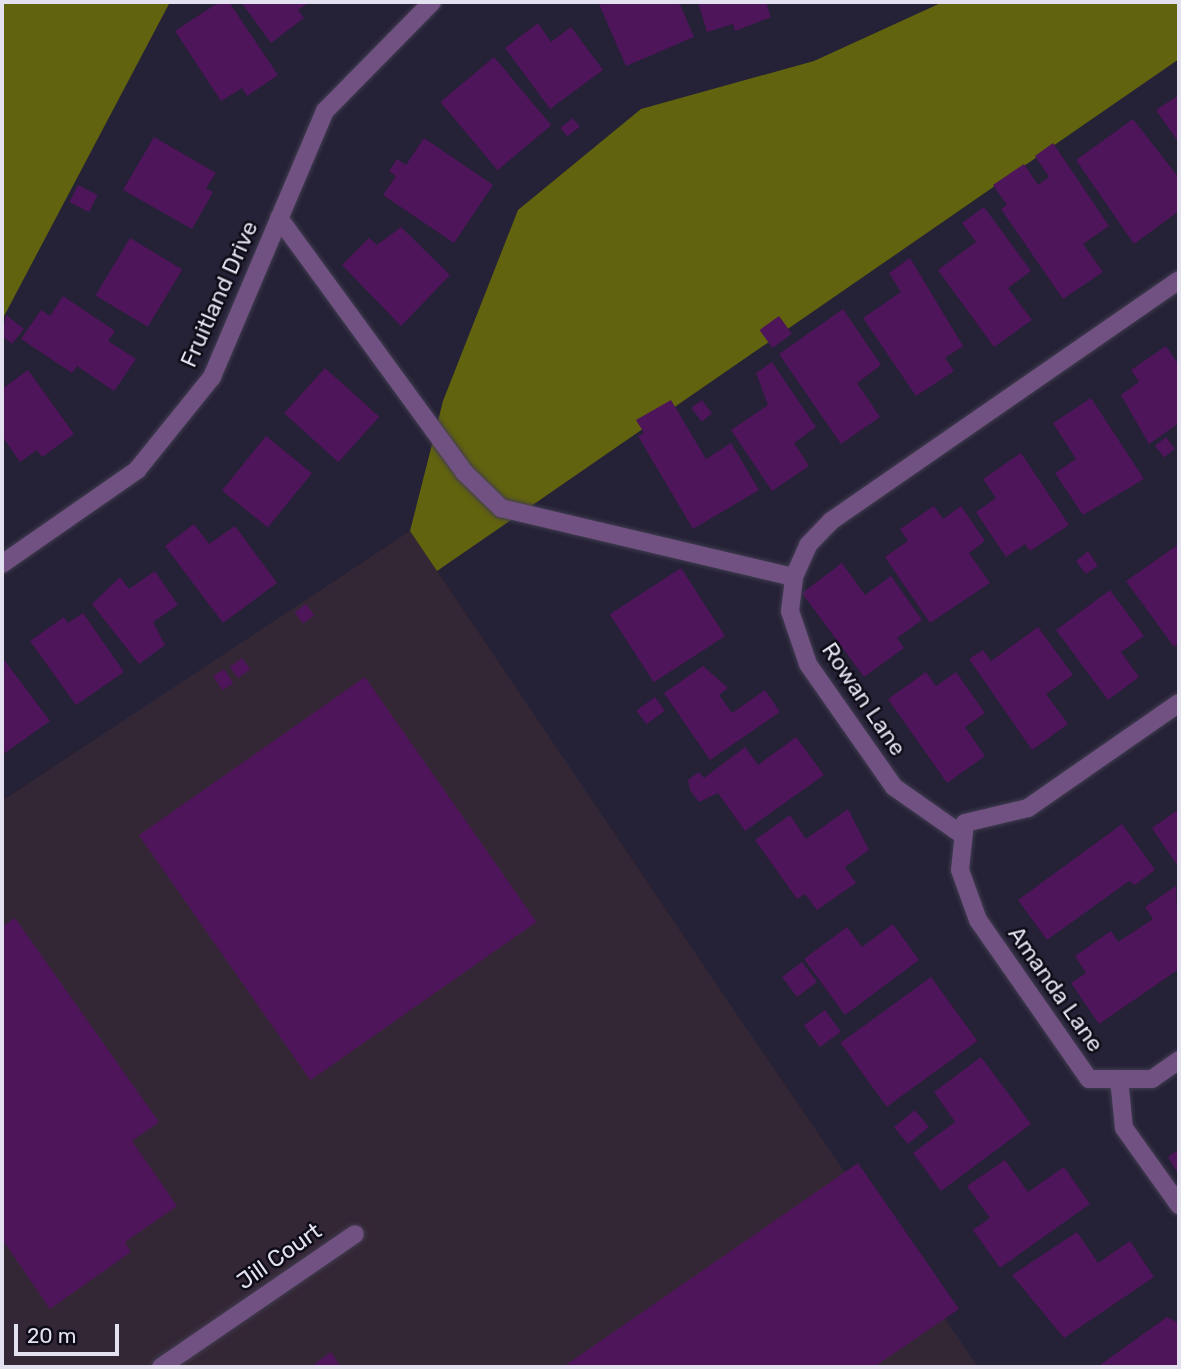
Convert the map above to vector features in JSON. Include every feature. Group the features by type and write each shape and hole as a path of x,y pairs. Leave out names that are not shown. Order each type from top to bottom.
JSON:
{"street":[{"name":"Fruitland Drive","path":"2,564 146,460 212,377 325,111 432,2"},
{"path":"279,218 464,471 501,508 794,577"},
{"name":"Rowan Lane","path":"961,834 894,787 808,664 790,611 794,577 808,545 831,522 1179,280"},
{"path":"961,834 965,823 1028,808 1179,703"},
{"name":"Amanda Lane","path":"961,834 960,870 978,920 1089,1079 1153,1079 1179,1060"},
{"path":"1119,1079 1124,1128 1179,1205"},
{"name":"Jill Court","path":"162,1367 355,1234"}],"shaded area":[{"path":"2,2 170,2 2,320"},
{"path":"943,2 1179,2 1179,59 437,571 410,531 443,401 518,210 641,109 814,61"},
{"path":"410,531 978,1367 2,1367 2,801"}],"building":[{"path":"219,2 229,2 278,75 247,96 242,88 221,101 175,31"},
{"path":"241,2 310,2 298,10 304,18 271,43"},
{"path":"598,2 679,2 694,37 626,66"},
{"path":"698,2 766,2 771,17 735,31 733,24 707,32"},
{"path":"538,23 551,42 571,27 603,70 550,109 505,48"},
{"path":"494,57 551,125 498,170 440,102"},
{"path":"1179,95 1179,143 1156,110"},
{"path":"573,118 580,127 567,137 560,128"},
{"path":"1133,119 1179,178 1179,211 1134,244 1076,160"},
{"path":"154,137 216,173 206,188 213,192 192,229 123,190"},
{"path":"424,138 493,185 454,243 383,195 396,176 389,171 397,159 406,165"},
{"path":"1053,143 1109,226 1083,244 1103,272 1063,299 1001,209 1007,205 993,185 1024,164 1038,185 1049,177 1035,156"},
{"path":"78,185 98,195 89,212 69,202"},
{"path":"984,207 1031,271 1008,288 1032,320 994,347 938,270 976,242 962,223"},
{"path":"401,227 450,275 401,326 342,265 369,238 377,245"},
{"path":"130,238 182,269 148,327 95,295"},
{"path":"910,258 963,346 945,358 954,371 916,396 863,318 901,292 889,273"},
{"path":"63,296 115,331 108,341 136,359 114,391 77,366 72,373 21,339 41,310 50,316"},
{"path":"843,309 881,365 857,383 880,417 841,444 779,354"},
{"path":"6,315 24,329 12,344 2,336"},
{"path":"779,316 792,334 773,348 760,330"},
{"path":"1166,346 1179,365 1179,423 1149,444 1121,395 1139,382 1131,370"},
{"path":"772,362 816,427 794,443 809,466 772,491 731,430 768,405 756,373"},
{"path":"325,368 379,417 338,462 284,413"},
{"path":"28,370 74,434 42,457 37,450 20,462 2,436 2,389"},
{"path":"1091,398 1144,479 1083,515 1055,473 1076,459 1053,423"},
{"path":"671,400 706,459 731,443 759,490 693,529 638,436 644,433 636,420"},
{"path":"702,400 712,414 701,421 691,408"},
{"path":"266,436 312,473 268,528 222,490"},
{"path":"1166,437 1175,449 1164,457 1155,445"},
{"path":"1021,453 1069,525 1030,551 1025,544 1006,557 976,512 996,498 983,479"},
{"path":"934,506 943,519 961,506 985,541 969,553 990,583 930,623 885,557 908,541 900,529"},
{"path":"194,524 209,544 235,526 277,583 223,623 165,546"},
{"path":"1179,544 1179,643 1174,647 1126,581"},
{"path":"1088,551 1098,566 1086,574 1076,561"},
{"path":"842,563 865,595 891,576 922,620 897,638 904,648 864,677 802,593"},
{"path":"681,568 725,636 654,682 610,614"},
{"path":"155,571 178,605 153,622 165,645 139,664 92,604 120,577 129,589"},
{"path":"1110,590 1144,636 1121,652 1139,677 1108,700 1056,630"},
{"path":"306,604 314,615 303,624 295,612"},
{"path":"83,613 124,672 76,705 30,641 64,617 68,623"},
{"path":"1038,627 1073,675 1046,694 1068,724 1032,750 969,659 983,650 991,661"},
{"path":"2,657 50,721 2,755"},
{"path":"242,658 250,669 238,678 230,667"},
{"path":"703,666 728,688 719,695 732,713 765,690 780,712 710,760 664,693"},
{"path":"224,669 233,683 222,690 213,676"},
{"path":"926,672 936,686 956,672 985,713 965,727 985,756 947,783 888,699"},
{"path":"365,677 536,922 310,1080 139,835"},
{"path":"655,697 665,711 646,724 636,711"},
{"path":"796,737 824,775 745,831 718,793 699,802 690,790 688,780 699,772 704,778 745,747 758,765"},
{"path":"848,809 869,850 845,867 856,883 817,910 805,894 797,899 755,840 790,815 806,839"},
{"path":"1179,809 1179,863 1177,865 1152,828"},
{"path":"1122,824 1155,870 1135,885 1129,881 1047,940 1018,900"},
{"path":"1176,886 1179,969 1099,1024 1071,983 1086,973 1075,956 1111,931 1118,942 1153,919 1145,907"},
{"path":"15,918 159,1122 132,1141 177,1206 125,1242 131,1252 50,1309 2,1239 2,927"},
{"path":"893,924 919,960 845,1015 804,959 847,927 862,947"},
{"path":"802,962 817,982 797,997 782,977"},
{"path":"931,977 977,1041 887,1107 840,1043"},
{"path":"825,1010 841,1032 820,1047 804,1025"},
{"path":"981,1057 1031,1124 941,1191 913,1153 955,1122 934,1092"},
{"path":"915,1110 929,1127 908,1144 894,1127"},
{"path":"1179,1149 1179,1175 1168,1157"},
{"path":"1005,1160 1028,1192 1064,1167 1090,1204 1000,1268 973,1230 990,1218 967,1186"},
{"path":"858,1163 959,1309 874,1367 563,1367"},
{"path":"1077,1232 1098,1263 1130,1241 1154,1277 1064,1338 1012,1275"},
{"path":"1167,1317 1179,1323 1179,1367 1097,1367"},
{"path":"331,1352 341,1367 310,1367"}]}
